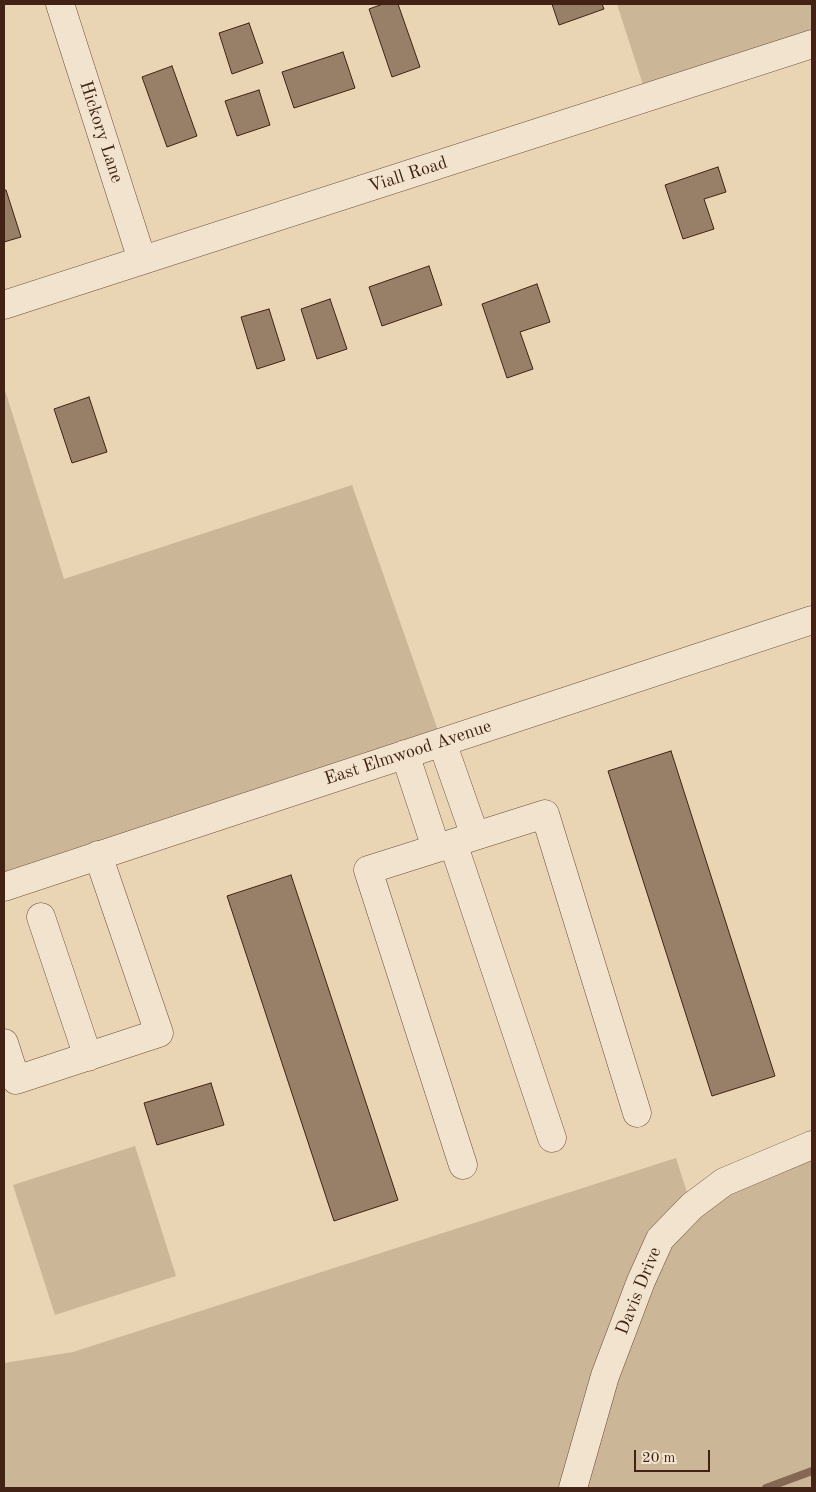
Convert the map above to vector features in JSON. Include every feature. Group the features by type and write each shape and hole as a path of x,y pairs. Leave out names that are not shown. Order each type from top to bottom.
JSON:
{"street":[{"name":"Hickory Lane","path":"60,4 142,260"},
{"name":"Viall Road","path":"4,305 812,44"},
{"name":"East Elmwood Avenue","path":"4,887 812,620"},
{"path":"442,742 454,842"},
{"path":"405,754 454,842 552,1138"},
{"path":"463,1165 368,870 545,814 638,1113"},
{"path":"4,1043 16,1080 159,1033 98,855"},
{"path":"41,917 88,1056"},
{"name":"Davis Drive","path":"573,1488 605,1376 641,1281 660,1239 692,1206 724,1182 812,1144"}],"shaded area":[{"path":"617,4 812,4 812,44 647,97"},
{"path":"4,387 64,579 352,485 442,742 4,887"},
{"path":"812,1145 812,1488 4,1488 4,1363 73,1352 676,1158 691,1205"},
{"path":"135,1146 176,1276 55,1315 13,1185"}],"building":[{"path":"383,4 398,4 420,67 392,77 369,9"},
{"path":"552,4 602,4 604,9 559,25"},
{"path":"249,23 263,63 232,74 219,33"},
{"path":"343,52 355,88 294,108 282,72"},
{"path":"172,66 197,136 167,147 142,77"},
{"path":"259,90 270,125 237,136 225,101"},
{"path":"718,167 726,192 704,199 714,229 683,239 665,185"},
{"path":"4,190 6,190 21,237 4,242"},
{"path":"429,266 442,305 382,326 369,287"},
{"path":"537,284 550,322 520,332 533,369 507,378 482,304"},
{"path":"330,299 347,349 317,359 301,309"},
{"path":"269,309 285,360 257,369 241,317"},
{"path":"89,397 107,452 72,463 54,409"},
{"path":"671,751 775,1076 712,1096 608,771"},
{"path":"291,875 398,1200 334,1221 227,896"},
{"path":"211,1083 224,1125 157,1145 144,1103"}],"waterway":[{"path":"766,1488 812,1471"}]}
